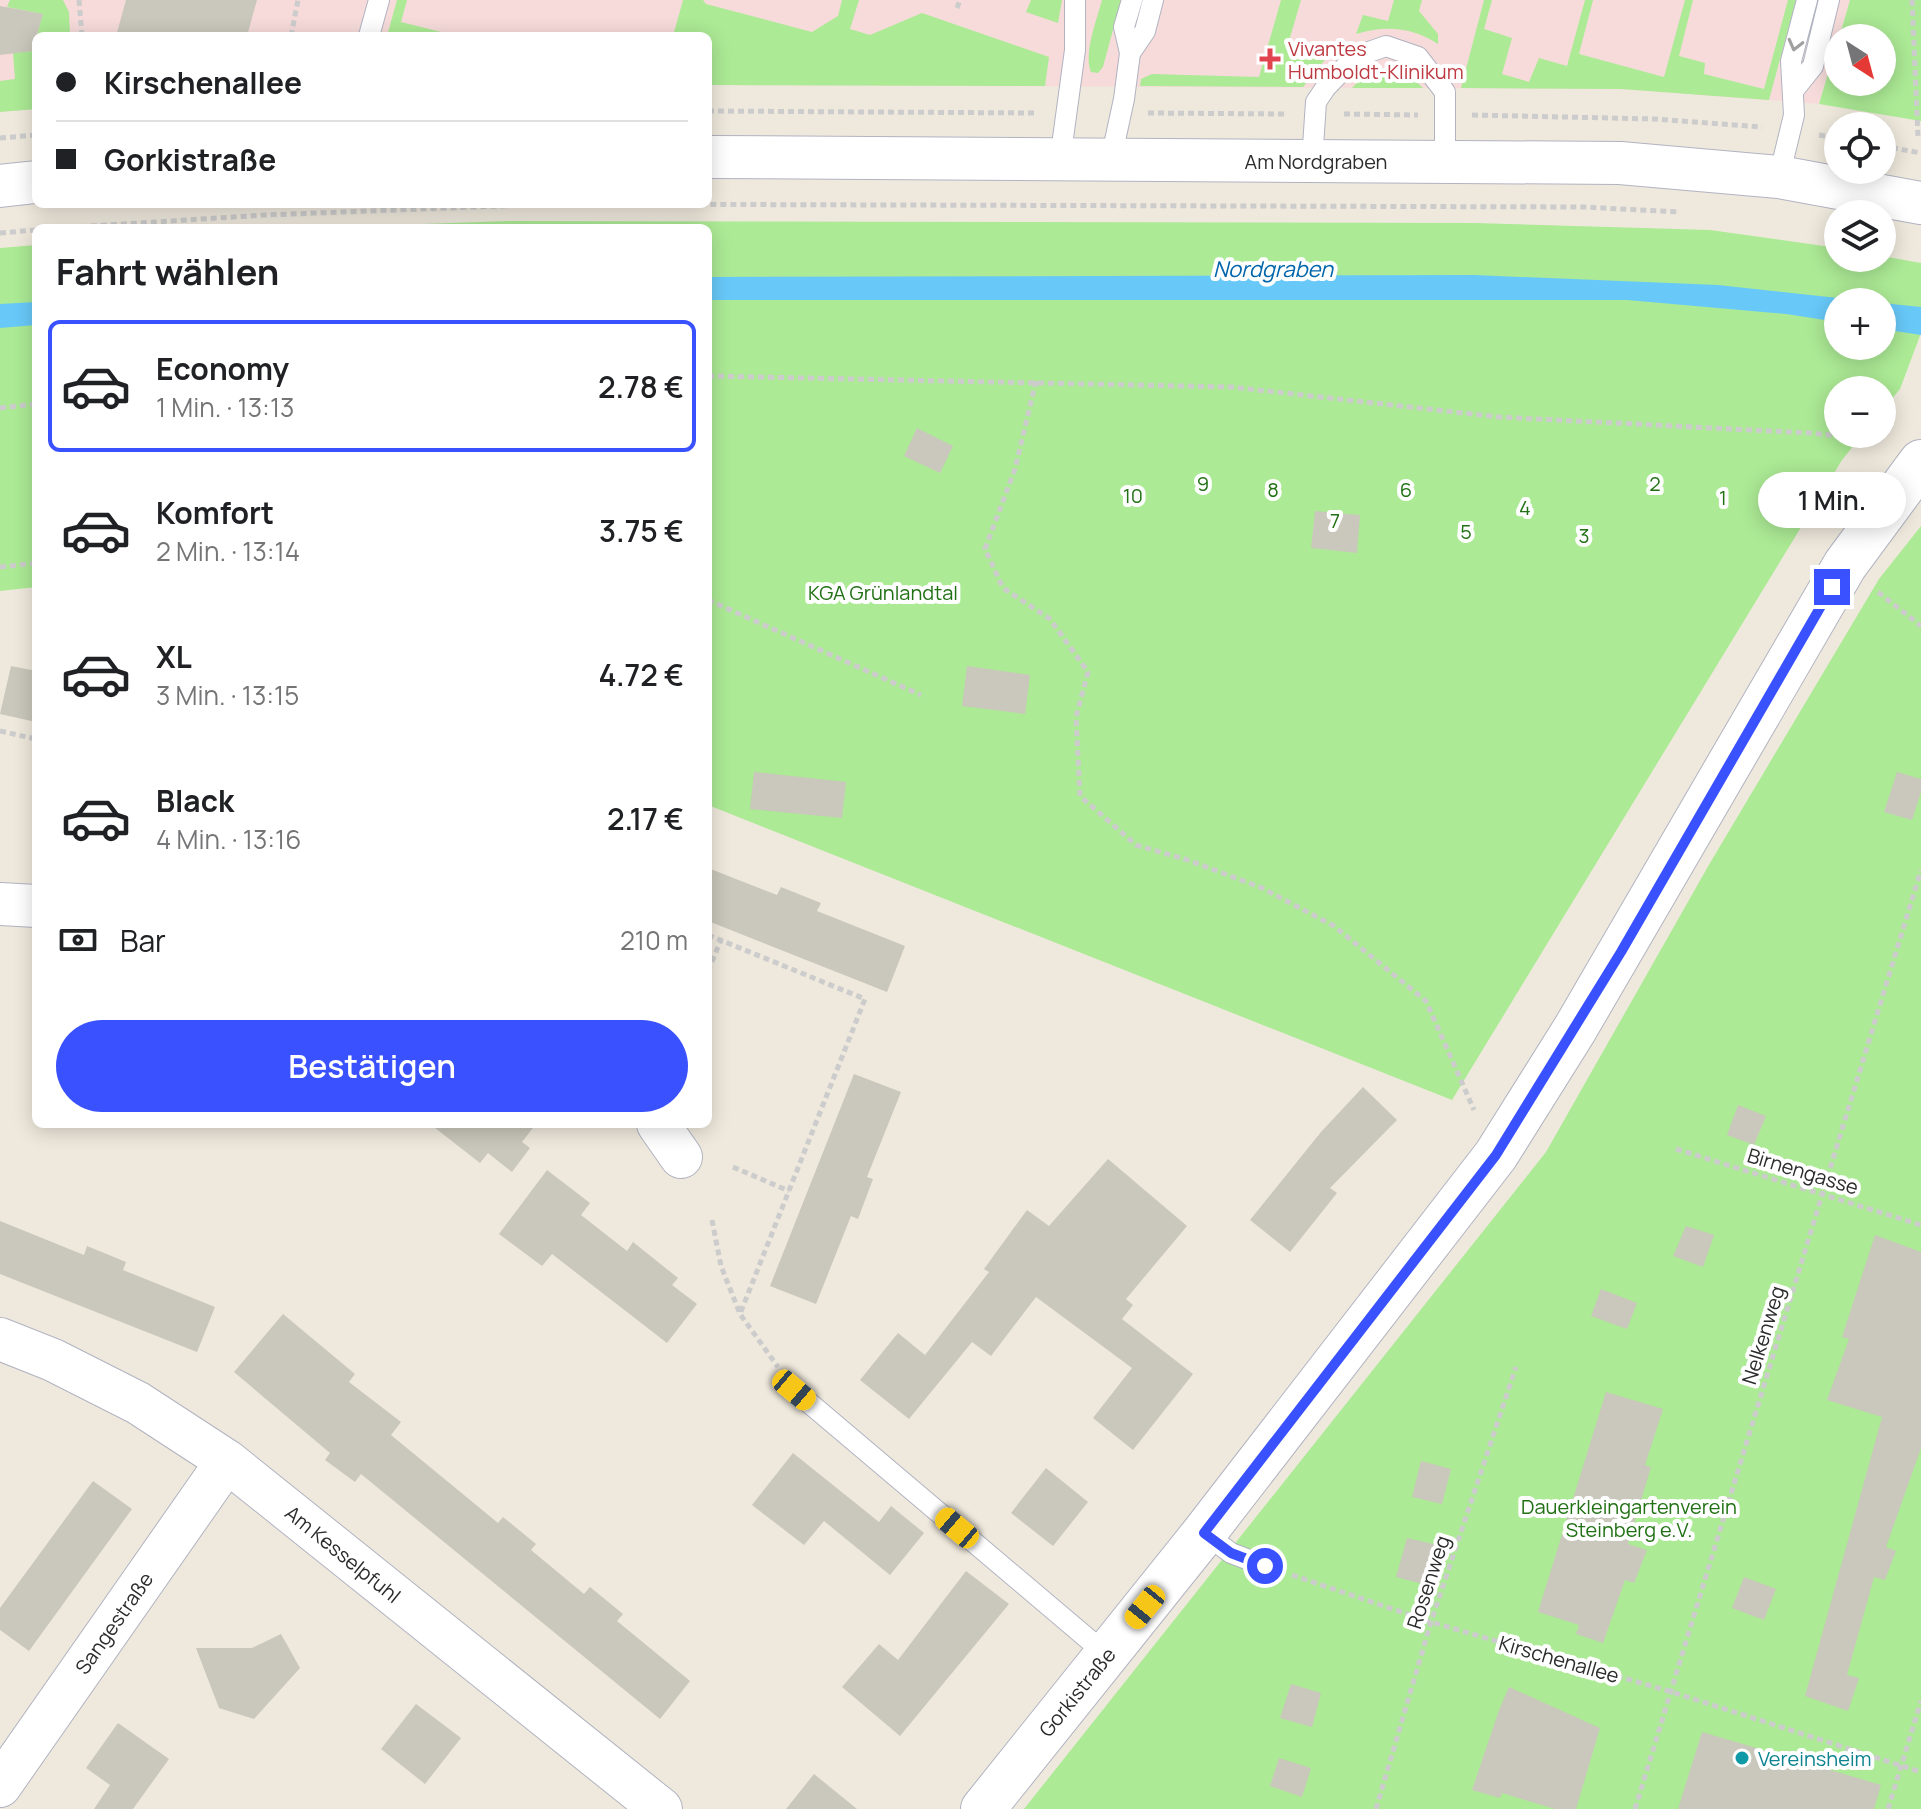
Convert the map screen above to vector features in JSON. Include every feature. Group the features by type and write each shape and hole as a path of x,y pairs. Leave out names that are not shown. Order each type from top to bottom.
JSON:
{"main road":[{"name":"Gorkistraße","path":"983,1809 1204,1533 1496,1155 1628,939 1845,565 1907,490 1921,462"}],"street":[{"name":"Am Nordgraben","path":"712,157 1620,163 1779,177 1921,203"},
{"path":"0,186 32,182"},
{"path":"0,904 32,906"},
{"name":"Am Kesselpfuhl","path":"0,1339 53,1360 138,1403 227,1461 661,1809"},
{"name":"Sangestraße","path":"0,1786 227,1461"}],"lane":[{"path":"370,32 379,0"},
{"path":"1060,160 1075,50 1075,0"},
{"path":"1111,159 1130,53 1124,27 1132,0"},
{"path":"1130,53 1145,31 1153,0"},
{"path":"1779,177 1794,115 1791,61 1807,0"},
{"path":"1793,91 1813,66 1829,0"},
{"path":"1312,161 1316,102 1355,57 1386,46 1418,57 1445,92 1445,162"},
{"path":"794,1390 1107,1655"},
{"path":"1204,1533 1231,1553 1265,1566"}],"path":[{"path":"79,0 82,32"},
{"path":"292,32 298,0"},
{"path":"957,8 960,0"},
{"path":"1912,0 1918,137"},
{"path":"712,111 1066,113"},
{"path":"1121,113 1655,119 1824,136"},
{"path":"0,138 32,135"},
{"path":"1896,149 1921,153"},
{"path":"712,204 1569,207 1683,212"},
{"path":"126,224 442,208"},
{"path":"0,233 32,230"},
{"path":"712,376 1231,387 1499,417 1824,434"},
{"path":"1036,381 1015,469 985,549 1003,588 1050,619 1088,672 1076,717 1080,796 1136,845 1188,860 1262,888 1334,926 1426,1001 1496,1155"},
{"path":"0,408 32,404"},
{"path":"0,567 32,563"},
{"path":"1845,565 1921,626"},
{"path":"712,602 921,695"},
{"path":"0,731 32,738"},
{"name":"Nelkenweg","path":"1635,1809 1921,870"},
{"path":"712,937 865,999 740,1314"},
{"path":"712,961 721,940"},
{"name":"Birnengasse","path":"1676,1149 1921,1225"},
{"path":"733,1167 789,1191"},
{"path":"712,1220 721,1266 740,1314 794,1390"},
{"name":"Rosenweg","path":"1376,1809 1431,1622 1516,1367"},
{"name":"Kirschenallee","path":"1265,1566 1431,1622 1672,1692 1921,1772"},
{"path":"1888,1809 1921,1701"}],"shaded area":[{"name":"Vivantes Humboldt-Klinikum","path":"0,0 1850,0 1843,24 1824,24 1824,87 1819,104 1621,89 712,85 712,32 32,32 32,109 0,112"}],"green space":[{"path":"10,0 63,0 69,12 70,32 38,32 42,14 7,7"},
{"path":"397,0 407,0 401,22 441,32 388,32"},
{"path":"683,0 703,0 706,4 812,32 838,16 842,0 859,0 850,29 870,35 922,13 1049,57 1045,86 712,85 712,32 674,32"},
{"path":"1031,0 1062,0 1058,23 1026,12"},
{"path":"1102,0 1121,0 1103,67 1098,73 1091,72 1089,56"},
{"path":"1281,0 1301,0 1287,48 1328,56 1303,87 1140,86 1141,79 1152,74 1259,77"},
{"path":"1394,0 1422,0 1419,11 1438,34 1438,44 1398,29 1356,34 1363,15 1388,21"},
{"path":"1484,0 1492,0 1484,29 1512,38 1502,74 1529,82 1539,58 1567,66 1585,0 1593,0 1579,54 1664,77 1685,0 1693,0 1679,56 1705,63 1704,74 1764,89 1788,0 1796,0 1769,100 1621,89 1461,88"},
{"path":"1850,0 1921,0 1921,121 1896,117 1896,112 1867,112 1819,104 1824,87 1824,96 1896,96 1896,24 1843,24"},
{"path":"32,51 32,109 0,112 0,81 15,79 13,53"},
{"path":"1396,70 1406,72 1423,88 1352,88 1372,74"},
{"path":"508,221 1475,223 1710,230 1824,246 1824,272 1896,272 1896,259 1921,263 1921,333 1896,394 1896,376 1824,376 1824,448 1852,448 1452,1100 712,807 712,224 423,224"},
{"path":"32,245 32,587 0,591 0,248"},
{"name":"Dauerkleingartenverein Steinberg e.V.","path":"1921,526 1921,1809 1024,1809 1546,1152 1710,863 1879,579"}],"water":[{"path":"1474,275 1718,285 1824,296 1824,320 1627,300 712,300 712,277"},
{"path":"32,302 32,325 0,328 0,304"},
{"path":"1896,304 1921,307 1921,335 1896,331"}],"building":[{"path":"126,0 257,0 248,32 117,32"},
{"path":"0,6 43,14 38,32 32,32 32,51 0,55"},
{"path":"917,428 953,446 940,473 904,456"},
{"path":"1315,511 1360,515 1357,553 1311,548"},
{"path":"11,666 32,670 32,721 0,714"},
{"path":"967,666 1030,675 1025,714 962,706"},
{"path":"754,772 846,782 842,818 750,809"},
{"path":"1897,772 1921,779 1921,792 1912,820 1884,812"},
{"path":"712,870 777,895 781,887 821,903 817,911 905,946 887,992 712,923"},
{"path":"854,1074 901,1092 867,1177 873,1179 858,1219 851,1216 816,1304 770,1286"},
{"path":"1363,1087 1397,1120 1330,1188 1337,1193 1290,1252 1250,1220 1321,1132"},
{"path":"1738,1105 1766,1116 1754,1145 1727,1135"},
{"path":"435,1128 533,1128 522,1142 530,1148 512,1172 488,1153 480,1163"},
{"path":"1108,1159 1187,1226 1126,1299 1133,1305 1122,1319 1193,1374 1133,1450 1093,1418 1132,1368 1036,1297 991,1356 972,1342 909,1419 860,1380 898,1333 925,1355 989,1272 984,1269 1027,1210 1049,1226"},
{"path":"547,1170 590,1203 581,1215 627,1251 633,1242 678,1278 672,1285 697,1304 667,1343 552,1254 542,1266 499,1234"},
{"path":"0,1221 84,1255 87,1246 126,1262 123,1270 215,1307 197,1352 0,1274"},
{"path":"1686,1226 1714,1235 1703,1267 1673,1256"},
{"path":"1875,1235 1921,1252 1921,1448 1886,1547 1896,1551 1885,1580 1874,1577 1847,1675 1859,1678 1848,1711 1805,1696 1882,1417 1827,1400 1849,1339 1842,1337"},
{"path":"1601,1289 1637,1303 1627,1329 1591,1316"},
{"path":"283,1314 355,1374 349,1382 401,1422 391,1435 498,1523 503,1517 536,1544 531,1550 584,1594 590,1587 623,1614 617,1621 690,1681 660,1719 361,1474 355,1482 325,1460 330,1453 234,1372"},
{"path":"1606,1392 1663,1409 1645,1465 1651,1467 1628,1544 1647,1550 1634,1583 1625,1580 1603,1643 1576,1634 1579,1625 1538,1612"},
{"path":"793,1453 879,1522 891,1506 924,1533 890,1575 824,1521 804,1545 752,1505"},
{"path":"1421,1461 1451,1469 1442,1504 1412,1497"},
{"path":"1046,1468 1088,1502 1053,1546 1011,1513"},
{"path":"93,1481 132,1509 29,1651 0,1630 0,1608"},
{"path":"1407,1538 1438,1545 1427,1585 1396,1577"},
{"path":"966,1571 1009,1604 900,1736 842,1687 879,1644 898,1660"},
{"path":"1744,1577 1776,1589 1764,1620 1732,1608"},
{"path":"281,1634 300,1668 254,1719 219,1708 196,1648 252,1648"},
{"path":"1291,1684 1321,1693 1312,1727 1280,1718"},
{"path":"1509,1687 1600,1728 1576,1809 1555,1809 1502,1793 1500,1798 1472,1790"},
{"path":"416,1704 461,1738 425,1784 381,1749"},
{"path":"118,1723 169,1759 133,1809 94,1809 110,1785 86,1768"},
{"name":"Vereinsheim","path":"1702,1732 1881,1785 1874,1809 1678,1809"},
{"path":"1279,1758 1311,1768 1302,1797 1270,1786"},
{"path":"814,1774 857,1809 786,1809"}],"place":[{"name":"Vivantes Humboldt-Klinikum","path":"1270,59"},
{"name":"Vereinsheim","path":"1742,1758"}],"route":[{"path":"1265,1566 1231,1553 1204,1533 1496,1155 1621,952 1832,587"}],"water label":[{"name":"Nordgraben","path":"1273,269"}],"park label":[{"name":"9","path":"1203,483"},
{"name":"2","path":"1655,483"},
{"name":"8","path":"1273,489"},
{"name":"6","path":"1406,489"},
{"name":"10","path":"1133,495"},
{"name":"1","path":"1723,497"},
{"name":"4","path":"1525,507"},
{"name":"7","path":"1335,520"},
{"name":"5","path":"1466,531"},
{"name":"3","path":"1584,535"},
{"name":"KGA Grünlandtal","path":"883,592"}]}
